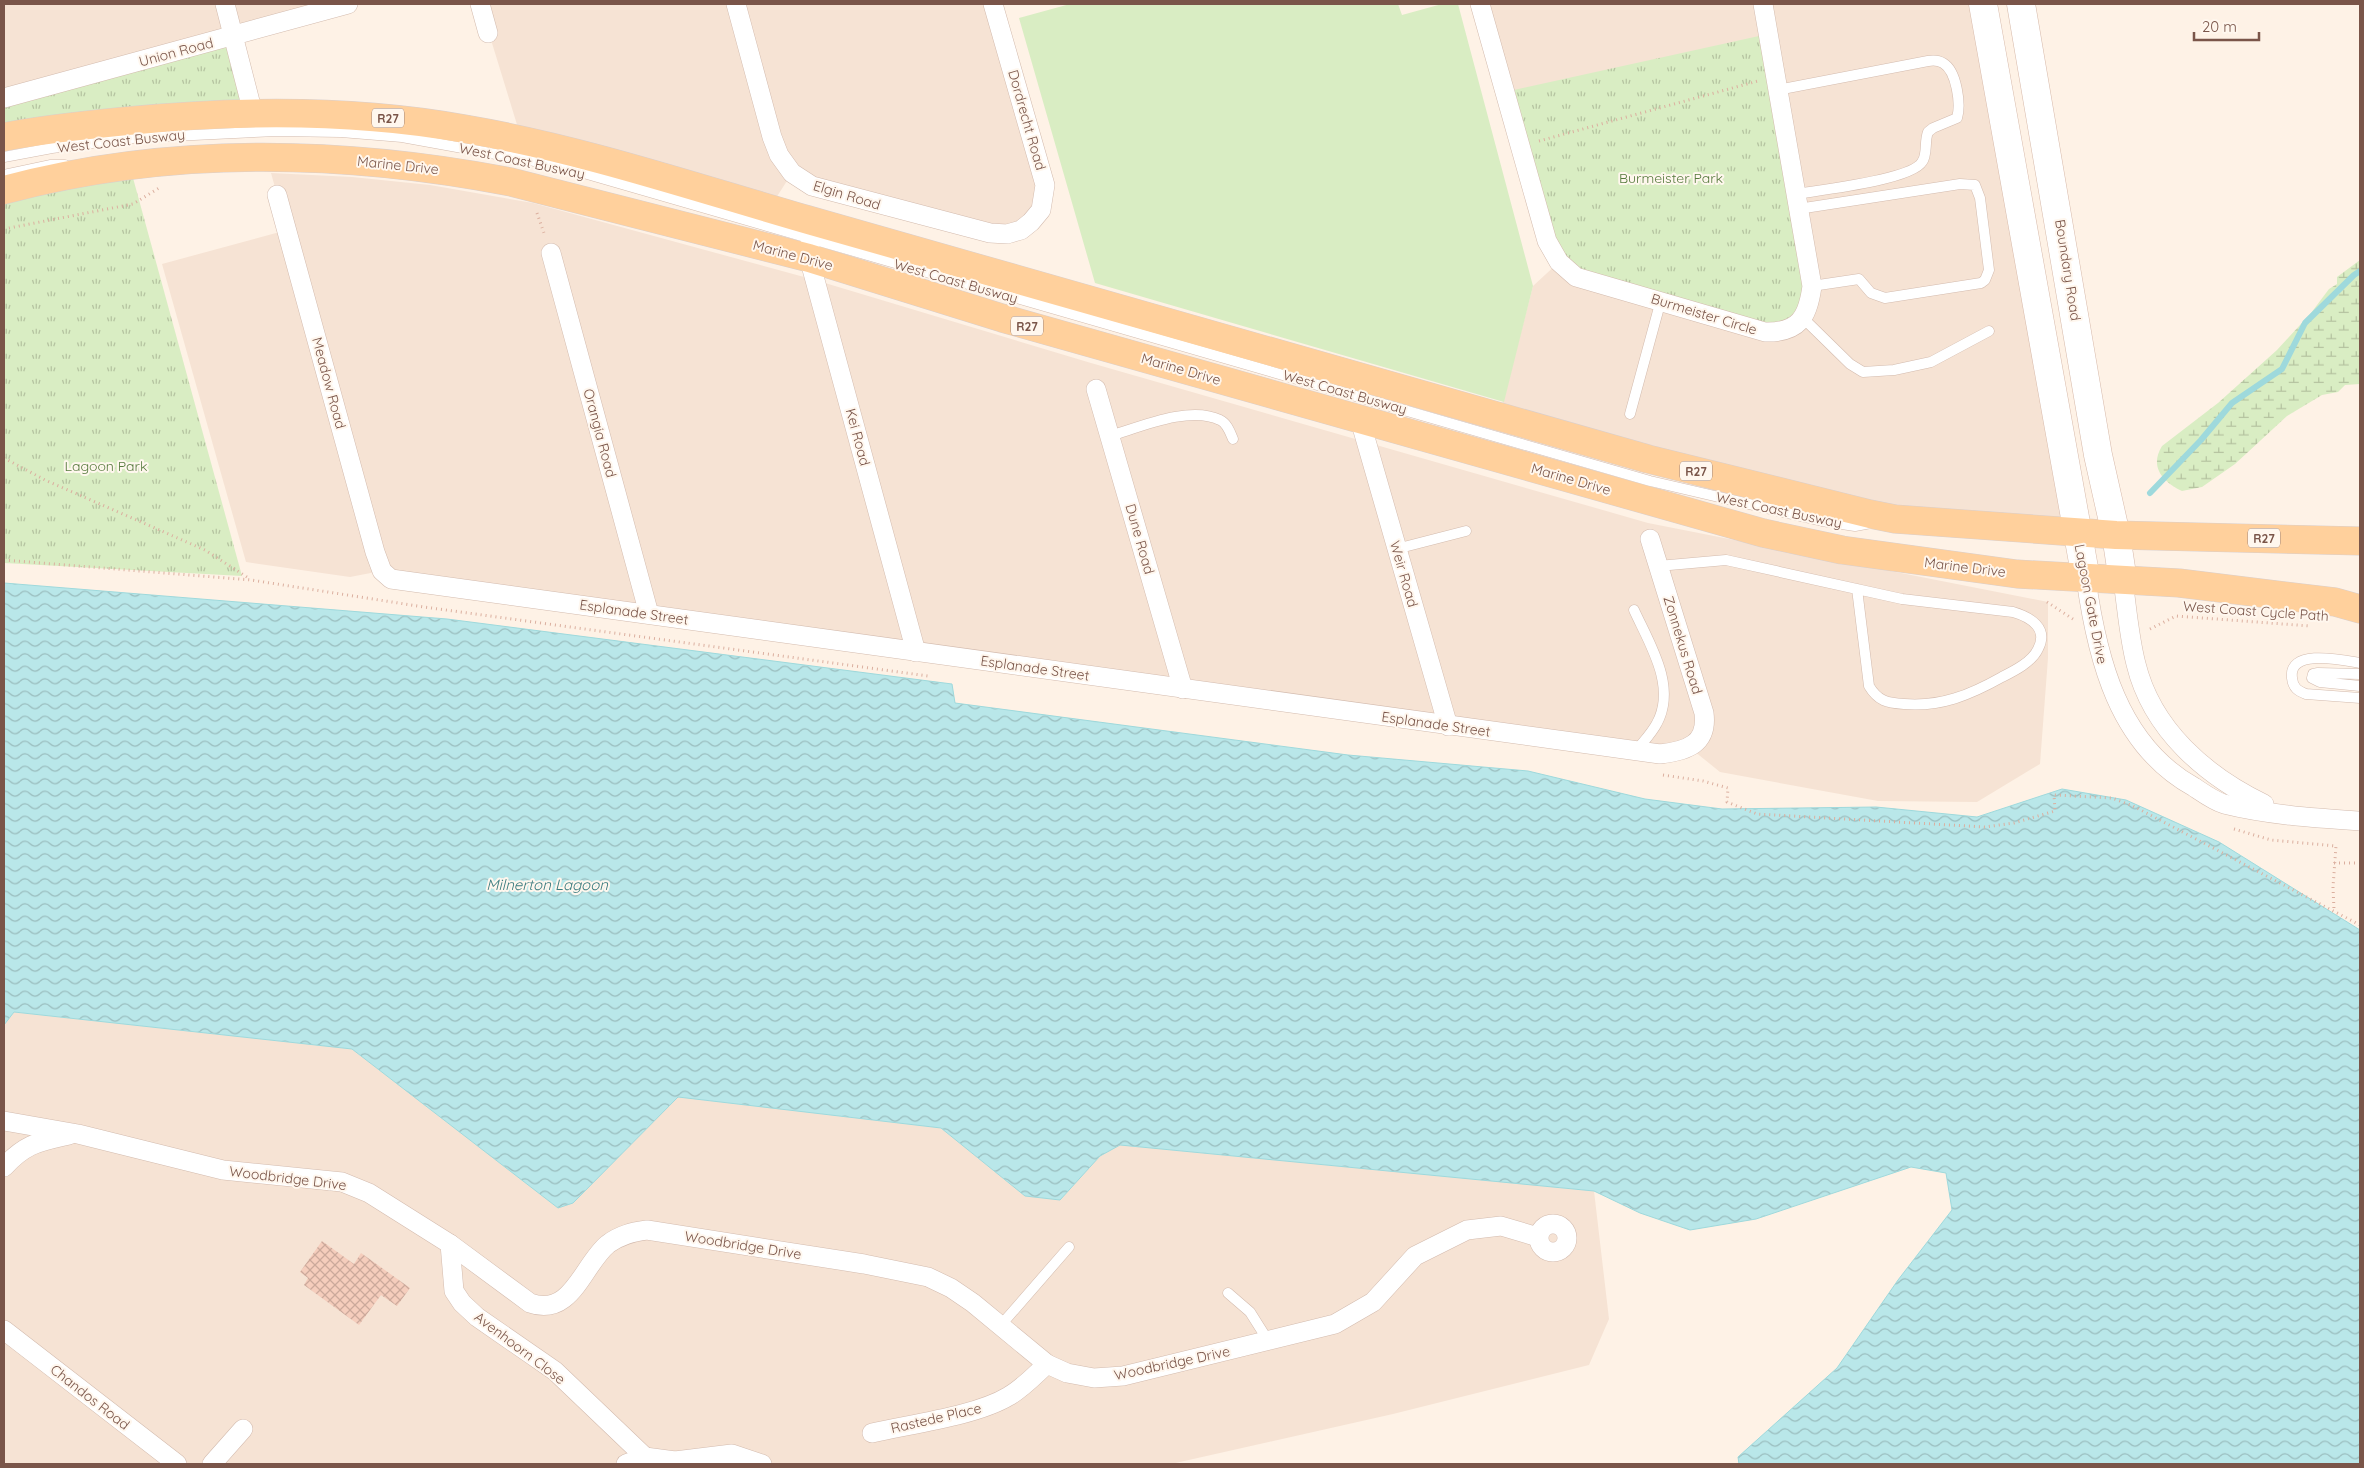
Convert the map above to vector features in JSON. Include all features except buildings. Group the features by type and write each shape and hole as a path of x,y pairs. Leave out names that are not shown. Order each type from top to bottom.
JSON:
{"main road":[{"path":"1983,4 2078,532"},
{"name":"Boundary Road","path":"2021,4 2098,455 2116,535"},
{"name":"Marine Drive","path":"4,138 98,124 199,115 253,113 385,118 464,128 572,152 725,194 810,239 1002,318 1711,519 1817,545 2017,574 2123,581 2178,582 2352,603"},
{"name":"Marine Drive","path":"4,190 31,183 146,163 258,157 318,158 373,162 462,173 810,239 1648,459 1895,519 2116,535 2356,543"},
{"name":"Lagoon Gate Drive","path":"2078,532 2086,579"},
{"name":"Lagoon Gate Drive","path":"2116,535 2123,581"}],"street":[{"path":"225,4 235,36 253,113"},
{"name":"Union Road","path":"4,98 348,4"},
{"path":"480,4 488,33"},
{"name":"Elgin Road","path":"736,4 772,137 779,155 792,173 812,186 834,193 968,229 1007,234 1021,230"},
{"name":"Dordrecht Road","path":"993,4 1045,185 1041,210 1021,230"},
{"name":"Burmeister Circle","path":"1480,4 1547,241 1559,262 1576,277 1661,300 1765,332 1787,331 1797,326 1803,318"},
{"path":"1763,4 1812,286 1808,308 1803,318"},
{"name":"Meadow Road","path":"277,195 382,571"},
{"name":"Kei Road","path":"810,239 916,652"},
{"name":"Orangia Road","path":"551,253 649,614"},
{"name":"Dune Road","path":"1096,389 1183,688"},
{"name":"Weir Road","path":"1360,420 1448,726"},
{"name":"Zonnekus Road","path":"1650,539 1704,713 1705,732 1700,740 1690,747"},
{"name":"Esplanade Street","path":"382,571 391,579 1448,726 1660,754 1690,747"},
{"name":"Lagoon Gate Drive","path":"2086,579 2093,627 2105,672 2136,736 2159,762 2186,783 2222,803 2283,814 2360,821"},
{"name":"Lagoon Gate Drive","path":"2123,581 2136,664 2145,690 2163,721 2182,746 2204,768 2234,790 2283,814"},
{"name":"Woodbridge Drive","path":"4,1121 78,1134 223,1170 342,1182 369,1193 450,1244 530,1303 540,1307 562,1300 572,1291 606,1245 628,1233 647,1230 864,1264 928,1276 951,1288 1001,1325 1047,1364 1067,1373 1094,1378 1123,1376 1269,1342 1335,1324 1356,1314 1373,1302 1416,1256 1452,1236 1480,1226 1501,1226 1538,1237"},
{"name":"Woodbridge Drive","path":"4,1168 15,1155 34,1143 78,1134"},
{"name":"Avenhoorn Close","path":"450,1244 453,1286 462,1303 477,1317 555,1371 645,1456"},
{"name":"Chandos Road","path":"4,1330 177,1464"},
{"name":"Rastede Place","path":"872,1433 986,1407 1010,1396 1031,1380 1047,1364"},
{"path":"212,1464 243,1429"},
{"path":"626,1464 645,1456 675,1461 732,1454 762,1464"}],"lane":[{"path":"1776,83 1936,60 1947,66 1954,80 1959,112 1957,118 1928,132 1925,154 1922,162 1916,168 1897,176 1797,201"},
{"name":"West Coast Busway","path":"4,157 52,148 132,138 218,132 342,132 402,137 556,165 810,239"},
{"name":"West Coast Busway","path":"4,174 51,165 146,163"},
{"path":"1797,201 1960,184 1975,185 1980,198 1989,270 1985,280 1981,283 1884,298 1871,293 1859,279 1812,286"},
{"path":"1630,414 1661,300"},
{"path":"1803,318 1850,364 1863,372 1894,370 1921,365 1989,331"},
{"path":"1110,436 1171,418 1194,415 1221,420 1226,424 1233,439"},
{"path":"1396,549 1466,531"},
{"path":"1658,566 1726,560 1857,589 1902,599 2004,610 2028,616 2037,624 2041,635 2040,648 2016,670 1975,692 1944,703 1927,706 1888,703 1876,697 1869,686 1857,589"},
{"path":"1634,610 1658,665 1664,693 1664,705 1657,724 1636,751"},
{"path":"2360,663 2315,658 2301,660 2296,662 2292,670 2292,678 2294,687 2298,692 2360,698"},
{"path":"2360,674 2318,673 2313,674 2312,678 2320,682 2360,686"},
{"path":"1001,1325 1069,1247"},
{"path":"1228,1293 1250,1312 1269,1342"}],"path":[{"path":"1520,146 1776,83"},
{"path":"4,229 132,204 162,186"},
{"path":"536,211 551,253"},
{"path":"4,458 45,480 205,550 251,580"},
{"path":"4,560 251,580 424,607 934,676"},
{"path":"2048,602 2077,621"},
{"name":"West Coast Cycle Path","path":"2153,629 2176,616 2312,626"},
{"path":"1654,774 1703,781 1728,788 1726,802 1757,814 1860,821 1998,826 2055,811 2054,795 2112,798 2182,830 2360,925"},
{"path":"2334,863 2360,863"}],"shaded area":[{"path":"4,4 348,4 4,98"},
{"path":"480,4 993,4 1044,197 1007,234 792,173 769,209 522,141"},
{"path":"1480,4 1983,4 2078,532 1895,519 1499,416 1533,286 1559,262 1505,92"},
{"path":"271,173 352,177 430,185 533,203 815,280 1091,363 1648,523 2048,602 2048,658 2040,764 1977,802 1878,801 1720,772 1689,747 1674,752 381,571 350,577 246,562 162,264 287,230"},
{"path":"14,1012 352,1049 558,1208 573,1203 678,1097 941,1128 1025,1196 1060,1200 1100,1156 1120,1145 1594,1191 1609,1319 1589,1365 1393,1414 1171,1464 4,1464 4,1025"}],"green space":[{"path":"1070,4 1398,4 1402,15 1442,4 1458,4 1533,286 1504,402 1095,283 1019,18"},
{"name":"Burmeister Park","path":"1768,34 1811,298 1776,332 1559,262 1505,92"},
{"path":"235,36 253,113 4,137 4,98"},
{"name":"Lagoon Park","path":"133,178 242,576 4,563 4,201 32,194"},
{"path":"2360,260 2360,384 2345,385 2338,392 2322,395 2287,416 2235,464 2202,487 2182,491 2169,483 2160,473 2158,467 2158,454 2162,446 2218,403 2277,350 2311,313 2329,289 2337,284 2337,277"}],"water":[{"name":"Milnerton Lagoon","path":"4,583 447,619 952,684 955,703 1348,755 1528,771 1645,799 1722,809 1876,807 1977,817 2062,789 2126,800 2219,842 2360,930 2360,1464 1739,1464 1738,1457 1837,1368 1898,1280 1952,1210 1946,1173 1911,1167 1756,1219 1690,1230 1640,1213 1594,1191 1120,1145 1100,1156 1060,1200 1025,1196 941,1128 678,1097 573,1203 558,1208 352,1049 14,1012 4,1025"}],"waterway":[{"path":"2150,493 2201,440 2232,403 2282,369 2305,323 2360,271"}]}
